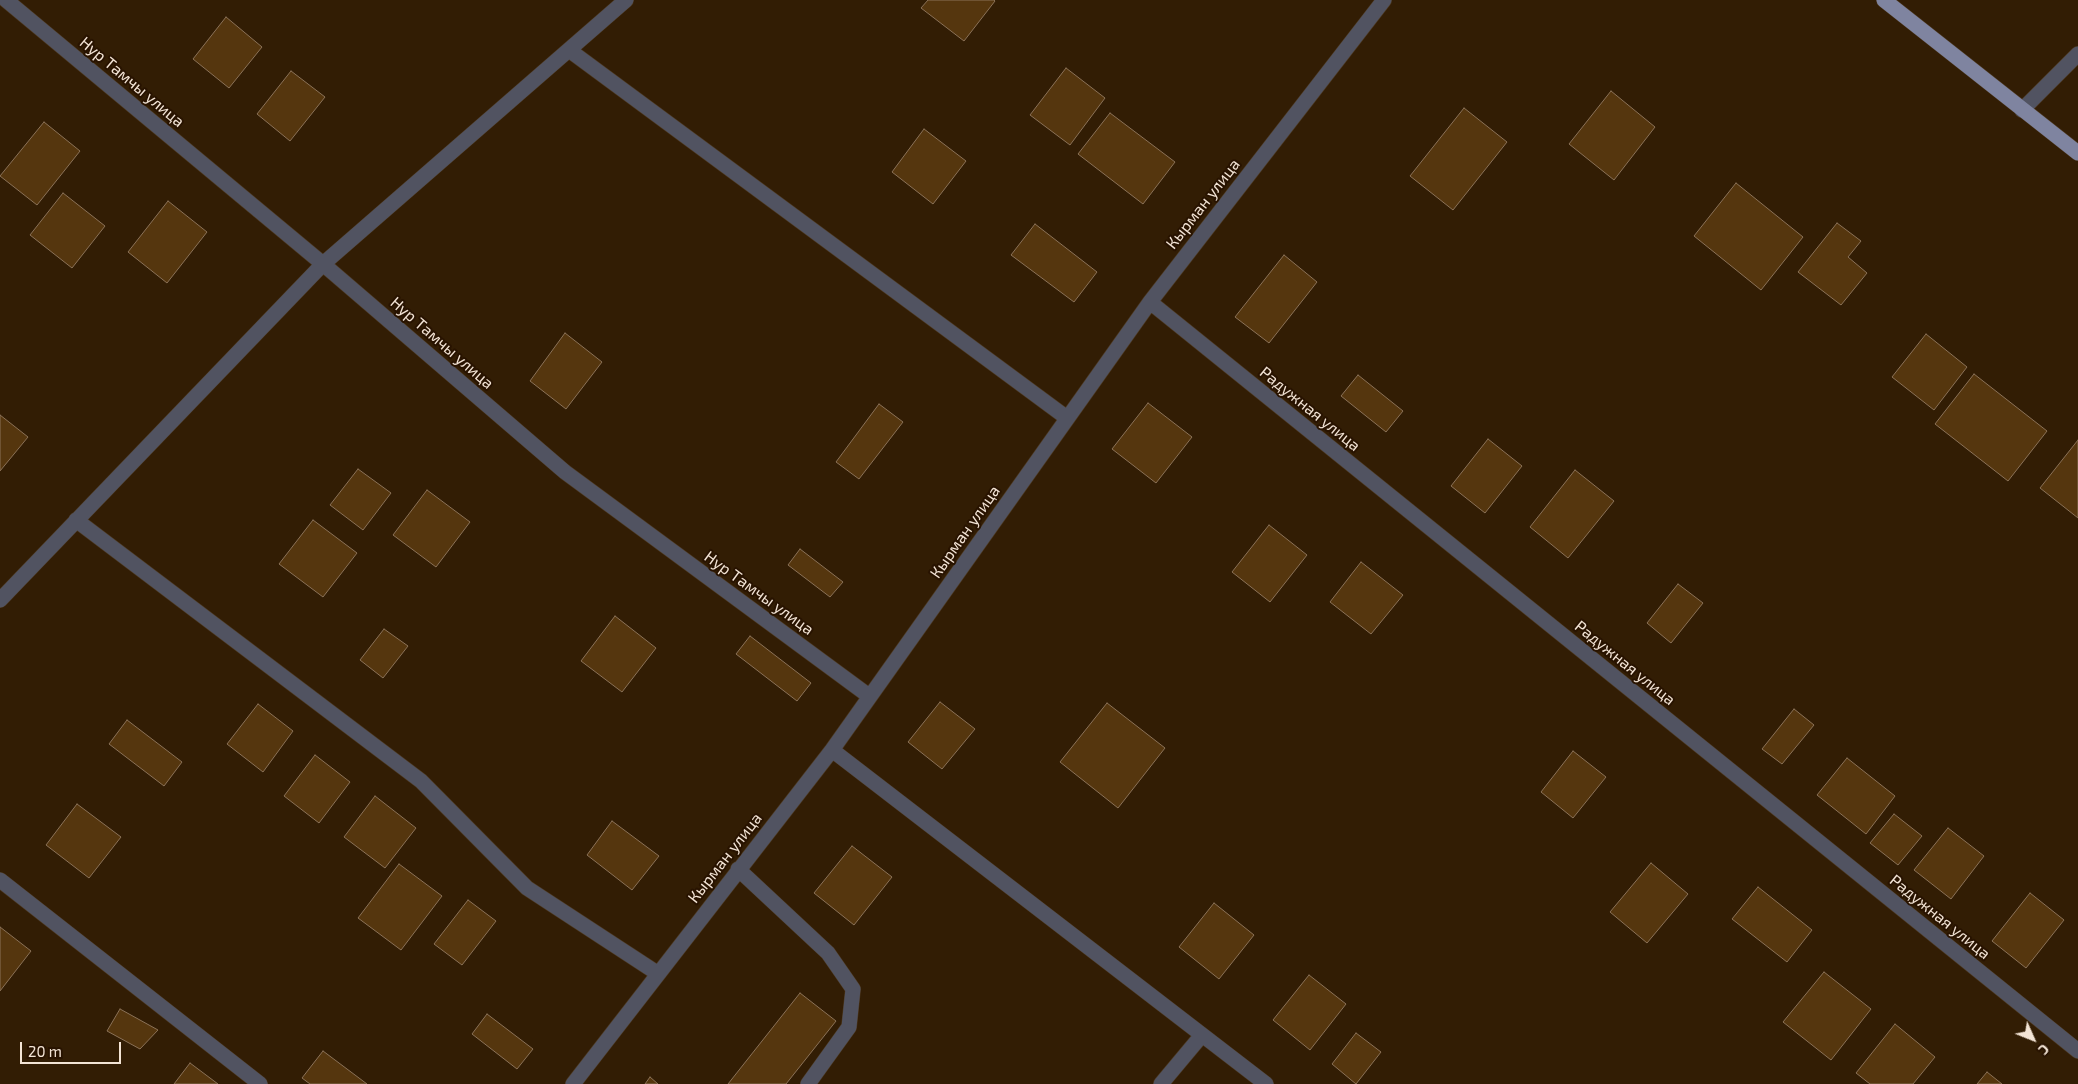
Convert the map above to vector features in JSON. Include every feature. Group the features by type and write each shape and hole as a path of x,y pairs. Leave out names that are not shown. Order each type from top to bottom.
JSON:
{"main road":[{"path":"1884,0 2078,154"}],"street":[{"name":"Нур Тамчы улица","path":"6,0 323,264 565,472 870,696"},
{"path":"0,600 323,264 626,0"},
{"name":"Кырман улица","path":"573,1084 657,973 832,750 1150,302 1384,0"},
{"path":"569,50 1067,418"},
{"path":"2022,110 2078,54"},
{"name":"Радужная улица","path":"1150,302 2078,1051"},
{"path":"76,520 421,781 527,888 657,973"},
{"path":"832,750 1266,1084"},
{"path":"738,869 828,953 853,989 849,1027 808,1084"},
{"path":"0,880 260,1084"},
{"path":"1161,1084 1202,1035"}],"building":[{"path":"928,0 995,1 964,41 921,8"},
{"path":"226,17 262,47 229,88 193,59"},
{"path":"1066,68 1105,98 1070,145 1030,115"},
{"path":"291,71 325,97 290,141 257,114"},
{"path":"1611,91 1655,127 1614,180 1569,144"},
{"path":"1464,108 1507,142 1453,210 1410,176"},
{"path":"1110,113 1175,162 1143,204 1078,154"},
{"path":"44,122 80,151 37,205 0,176"},
{"path":"924,129 966,161 933,204 892,172"},
{"path":"1736,183 1803,237 1761,290 1694,236"},
{"path":"63,193 105,226 72,268 30,235"},
{"path":"168,201 207,232 167,283 128,252"},
{"path":"1837,223 1861,241 1848,257 1867,273 1841,305 1798,272"},
{"path":"1035,224 1097,272 1074,302 1011,255"},
{"path":"1284,255 1317,282 1269,343 1235,317"},
{"path":"565,333 602,362 566,409 530,381"},
{"path":"1926,334 1967,367 1934,410 1892,377"},
{"path":"1974,374 2047,431 2008,481 1935,424"},
{"path":"1358,375 1403,411 1386,432 1341,396"},
{"path":"1148,403 1192,437 1156,483 1112,449"},
{"path":"879,404 903,422 859,479 836,462"},
{"path":"0,415 28,437 0,471"},
{"path":"1488,439 1522,466 1485,513 1451,486"},
{"path":"2078,440 2078,518 2040,488"},
{"path":"358,469 391,493 363,530 330,505"},
{"path":"1575,470 1614,501 1568,558 1530,527"},
{"path":"427,490 470,522 436,567 393,535"},
{"path":"313,520 357,553 323,597 279,564"},
{"path":"1269,525 1307,555 1270,602 1232,572"},
{"path":"800,549 843,582 830,597 788,565"},
{"path":"1361,562 1403,595 1371,634 1330,602"},
{"path":"1678,584 1703,603 1671,643 1647,623"},
{"path":"615,616 656,648 622,692 581,661"},
{"path":"384,629 408,646 383,678 360,660"},
{"path":"750,636 811,683 797,701 736,654"},
{"path":"940,702 975,729 942,769 908,742"},
{"path":"1107,703 1165,748 1118,808 1060,762"},
{"path":"258,704 293,731 263,772 227,744"},
{"path":"1794,709 1814,725 1782,764 1762,749"},
{"path":"127,720 182,762 164,786 109,744"},
{"path":"1573,751 1606,777 1573,818 1541,792"},
{"path":"315,755 350,782 319,823 284,796"},
{"path":"1847,758 1895,796 1866,834 1817,795"},
{"path":"375,796 416,828 385,868 344,837"},
{"path":"77,804 121,837 89,878 46,845"},
{"path":"1894,814 1922,836 1898,865 1870,843"},
{"path":"612,821 659,856 632,890 587,855"},
{"path":"1948,828 1984,856 1951,899 1914,870"},
{"path":"852,846 892,877 854,925 814,893"},
{"path":"1651,863 1688,894 1647,943 1610,912"},
{"path":"399,864 442,896 401,950 358,918"},
{"path":"1758,887 1812,930 1787,962 1732,919"},
{"path":"2030,893 2064,920 2026,968 1992,941"},
{"path":"468,900 496,921 462,965 434,944"},
{"path":"1214,903 1254,935 1219,979 1179,947"},
{"path":"0,927 31,951 0,991"},
{"path":"1824,972 1871,1009 1831,1060 1783,1022"},
{"path":"1309,975 1346,1004 1310,1050 1273,1020"},
{"path":"800,993 836,1021 786,1084 728,1084"},
{"path":"120,1009 158,1030 140,1049 107,1031"},
{"path":"487,1014 533,1049 517,1069 472,1034"},
{"path":"1895,1024 1935,1057 1913,1084 1870,1084 1856,1073"},
{"path":"1356,1033 1381,1052 1356,1084 1332,1064"},
{"path":"323,1051 367,1084 310,1084 302,1078"},
{"path":"190,1063 218,1084 174,1084"},
{"path":"1987,1072 2002,1084 1977,1084"},
{"path":"650,1077 658,1084 645,1084"}]}
